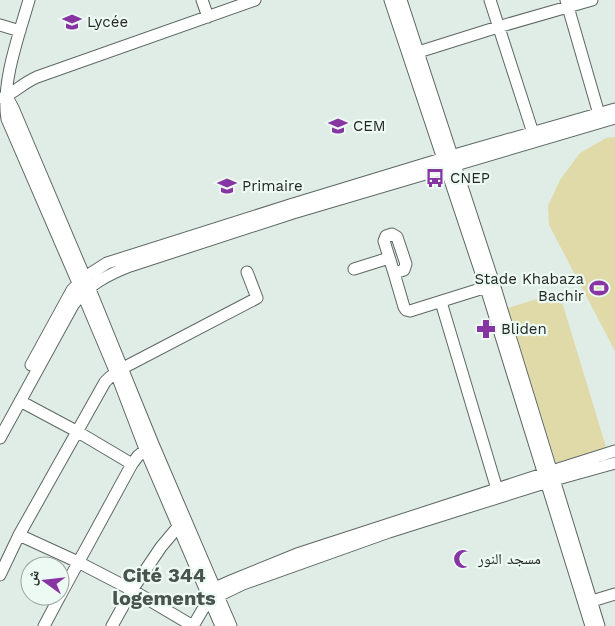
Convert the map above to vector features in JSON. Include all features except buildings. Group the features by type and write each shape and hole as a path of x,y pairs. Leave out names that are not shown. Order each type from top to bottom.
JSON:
{"street":[{"path":"29,0 3,97 7,119 84,285 149,446 212,594 221,626"},
{"path":"202,0 208,17"},
{"path":"3,97 37,77 255,0"},
{"path":"390,0 413,54 490,286 549,477 590,626"},
{"path":"401,0 413,54"},
{"path":"490,0 533,133"},
{"path":"413,54 567,4 592,0"},
{"path":"567,4 600,118"},
{"path":"0,25 20,30"},
{"path":"0,438 84,285 99,267 290,205 449,162 600,118 615,109"},
{"path":"449,162 533,133 600,118 615,118"},
{"path":"394,273 404,270 406,264 397,237 392,234 386,236 384,241 404,307 406,310 412,311 490,286"},
{"path":"354,269 389,258"},
{"path":"1,570 101,388 110,377 119,370 257,298 247,272"},
{"path":"0,422 67,298 84,285"},
{"path":"440,302 498,493"},
{"path":"20,401 132,464"},
{"path":"70,577 132,464 149,446"},
{"path":"19,535 78,562 132,590 193,626 212,594 232,580 549,477 615,452"},
{"path":"549,477 615,463"},
{"path":"549,477 599,626"},
{"path":"112,626 132,590 161,547 182,522"},
{"path":"212,594 231,626"},
{"path":"592,601 615,594"},
{"path":"44,626 55,606"}],"shaded area":[{"name":"Stade Khabaza Bachir","path":"615,137 615,351 549,225 548,206 560,180 580,153 606,138"},
{"path":"559,292 606,447 556,463 508,308"}],"place":[{"name":"Lycée","path":"72,22"},
{"name":"CEM","path":"338,126"},
{"name":"CNEP","path":"435,178"},
{"name":"Primaire","path":"227,186"},
{"name":"Stade Khabaza Bachir","path":"599,288"},
{"name":"Bliden","path":"486,329"},
{"name":"مسجد النور","path":"463,559"}],"district":[{"name":"Cité 344 logements","path":"164,586"}]}
